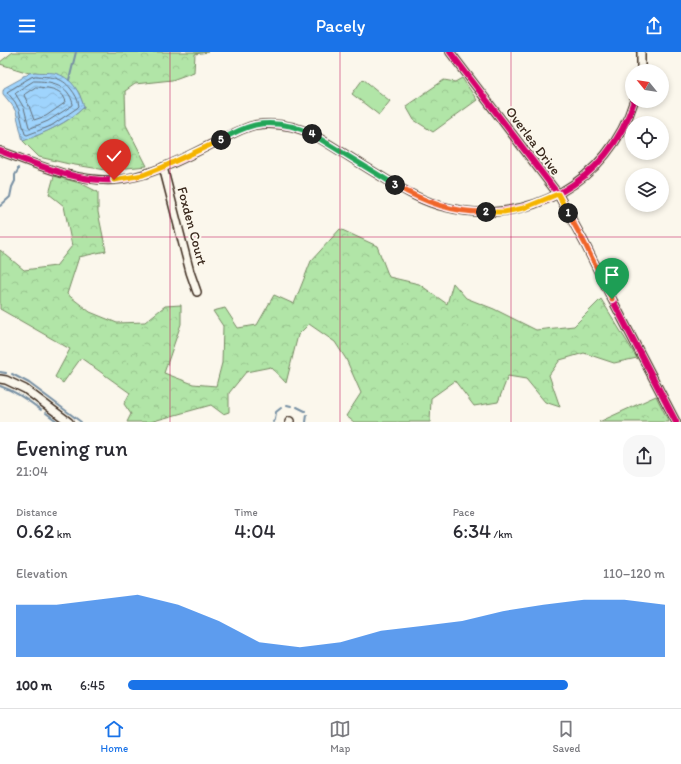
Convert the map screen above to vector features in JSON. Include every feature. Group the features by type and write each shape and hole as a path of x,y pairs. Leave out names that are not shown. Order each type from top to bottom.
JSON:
{"street":[{"name":"Overlea Drive","path":"450,52 558,194 676,422"},
{"path":"641,64 642,52"},
{"path":"0,151 83,178 114,180 143,175 238,131 255,125 281,124 301,129 314,135 400,188 422,199 444,207 468,211 504,212 524,208 558,194 574,184 596,166 607,153 624,127 631,108"},
{"name":"Foxden Court","path":"163,167 190,272 197,292"},
{"path":"0,379 6,380 24,389 69,422"}],"green space":[{"path":"13,52 208,52 195,54 194,72 172,80 135,84 125,91 126,125 147,166 106,170 39,157 23,141 63,123 84,107 79,93 69,80 35,72 29,73 0,64 0,62"},
{"path":"462,78 477,100 433,132 414,120 406,106 444,80 455,82"},
{"path":"363,79 390,101 379,115 352,94"},
{"path":"54,176 80,183 98,192 98,212 106,251 79,257 67,294 90,312 117,323 145,322 165,306 181,305 181,324 164,373 193,384 216,386 222,363 223,326 213,311 225,308 238,328 257,325 274,295 294,304 311,261 340,229 377,246 389,277 419,284 447,304 453,283 466,298 494,309 536,330 574,326 601,299 637,358 614,363 584,353 560,360 549,375 560,407 545,402 526,379 508,376 498,402 474,406 455,381 431,398 430,422 354,422 346,416 361,393 346,359 335,342 309,324 298,335 286,383 271,367 246,372 229,393 229,412 223,414 211,405 150,422 127,422 131,414 124,404 130,393 81,358 63,383 55,377 70,349 0,309 0,250 24,270 56,266 72,246 64,206 49,194"},
{"path":"656,396 669,422 599,422"}],"water":[{"path":"35,72 54,73 66,78 77,90 84,107 63,123 23,141 16,112 3,94 3,91 4,88 23,76"}],"waterway":[{"path":"69,80 76,52"},
{"path":"0,206 10,197 18,168"},
{"path":"0,372 6,373"},
{"path":"12,374 29,383 81,422"},
{"path":"0,386 11,390 41,410"},
{"path":"287,405 291,406"},
{"path":"297,407 305,411"},
{"path":"273,422 275,420 276,412 281,408"},
{"path":"46,413 58,422"},
{"path":"306,422 307,415"}],"cycle path":[{"path":"450,52 558,194 676,422"},
{"path":"0,151 70,175 99,180 114,180 140,175 167,166 250,126 278,124 300,129 314,135 401,188 430,202 445,207 476,212 506,211 534,204 561,192 585,176 605,155 622,130 631,108"}],"route":[{"path":"114,180 143,175 194,153 238,131 255,125 281,124 290,126 314,135 400,188 422,199 444,207 478,212 504,212 524,208 558,194 612,299"}]}
